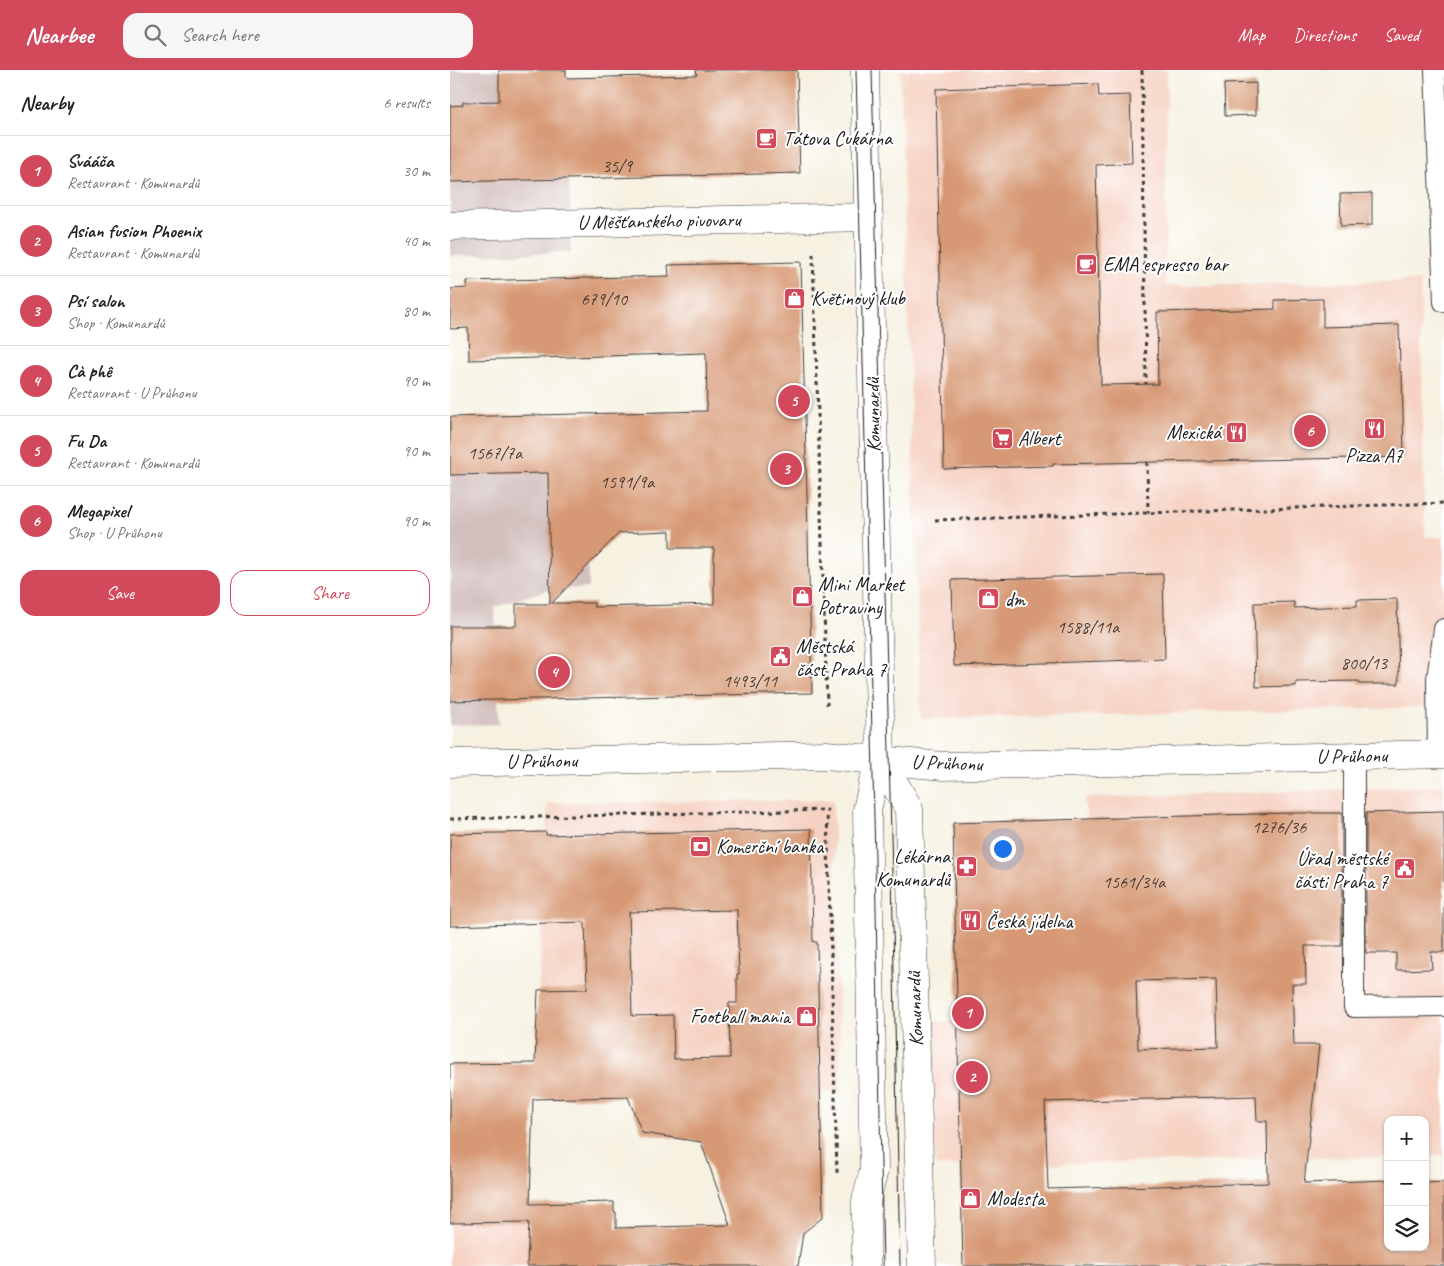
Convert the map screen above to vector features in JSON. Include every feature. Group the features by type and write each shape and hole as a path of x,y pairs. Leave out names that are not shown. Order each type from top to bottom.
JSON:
{"street":[{"name":"Komunardů","path":"865,70 881,760 873,783 867,810 874,1170 866,1201 866,1266"},
{"name":"U Měšťanského pivovaru","path":"450,226 869,217"},
{"name":"U Průhonu","path":"450,762 826,755 943,766 1441,755"},
{"name":"Komunardů","path":"881,760 910,809 922,1266"}],"lane":[{"path":"1435,70 1444,302"},
{"path":"1441,755 1438,679 1444,629"},
{"path":"1354,756 1354,1007 1444,1006"}],"path":[{"path":"1142,70 1146,384"},
{"path":"813,254 827,705"},
{"path":"1147,462 1148,513"},
{"path":"935,520 1444,503"},
{"path":"450,819 827,810 837,1179"}],"shaded area":[{"path":"450,70 566,70 571,252 450,256"},
{"path":"900,70 1167,70 1165,286 1420,281 1425,537 1444,537 1444,707 921,719"},
{"path":"584,414 589,588 550,589 495,607 499,724 450,725 450,418"},
{"path":"1444,786 1444,1155 1429,1156 1429,1116 1384,1116 1384,1157 935,1166 933,1022 1050,1020 1087,881 1087,819 1084,798"},
{"path":"833,800 841,1092 534,1099 527,1266 450,1266 450,1064 535,1063 548,803"}],"building":[{"path":"499,70 566,70 566,78 697,75 696,70 797,70 800,173 450,182 450,106 463,105 463,102 499,101"},
{"path":"1256,83 1256,115 1225,116 1224,84"},
{"path":"1098,84 1099,96 1130,95 1132,163 1096,165 1101,385 1158,384 1157,312 1275,309 1275,300 1323,299 1323,327 1399,325 1404,457 1053,464 1053,466 944,469 936,89"},
{"path":"1372,193 1372,225 1341,226 1340,194"},
{"path":"801,262 812,693 450,701 450,626 516,626 516,604 550,604 548,473 450,475 450,417 707,411 706,353 469,360 468,328 450,329 450,289 467,288 467,281 669,276 668,265","holes":["670,531 670,548 714,548 714,604 594,607 594,603 552,603 619,533"]},
{"path":"1163,574 1165,659 954,666 952,580"},
{"path":"1397,599 1399,684 1359,684 1359,681 1296,682 1296,686 1256,687 1254,603 1294,602 1294,608 1357,606 1357,600"},
{"name":"Úřad městské části Praha 7","path":"1444,811 1444,952 1431,952 1432,969 1396,970 1396,953 1366,953 1366,813"},
{"path":"1342,813 1342,946 1305,946 1306,984 1292,984 1294,1045 1319,1045 1304,1183 1384,1180 1384,1251 1429,1251 1429,1183 1444,1182 1444,1266 963,1266 953,823","holes":["1216,979 1218,1047 1138,1049 1136,981","1256,1096 1257,1121 1267,1121 1268,1183 1048,1189 1045,1102"]},
{"path":"811,829 813,942 817,942 823,1217 803,1233 798,1266 527,1266 529,1222 450,1223 450,1064 535,1063 538,990 587,989 585,922 450,926 450,834 546,832 546,835","holes":["737,910 739,974 737,974 737,1003 729,1003 730,1058 674,1059 673,1015 632,1016 629,912","628,1097 642,1133 701,1142 730,1225 616,1228 614,1202 530,1204 533,1099"]}],"tram line":[{"path":"856,70 883,1266"},
{"path":"872,70 900,1266"}],"place":[{"name":"Tátova Cukárna","path":"767,138"},
{"name":"EMA espresso bar","path":"1087,264"},
{"name":"Květinový klub","path":"795,298"},
{"name":"Fu Da","path":"794,401"},
{"name":"Pizza A7","path":"1374,429"},
{"name":"Megapixel","path":"1310,431"},
{"name":"Mexická","path":"1237,432"},
{"name":"Albert","path":"1002,438"},
{"name":"Psí salon","path":"786,469"},
{"name":"Mini Market Potraviny","path":"802,596"},
{"name":"dm","path":"989,599"},
{"name":"Městská část Praha 7","path":"780,657"},
{"name":"Cà phê","path":"554,672"},
{"name":"Komerční banka","path":"700,846"},
{"name":"Lékárna Komunardů","path":"966,867"},
{"name":"Úřad městské části Praha 7","path":"1404,869"},
{"name":"Česká jídelna","path":"970,921"},
{"name":"Svááča","path":"968,1013"},
{"name":"Football mania","path":"806,1016"},
{"name":"Asian fusion Phoenix","path":"972,1077"},
{"name":"Modesta","path":"971,1198"}]}
